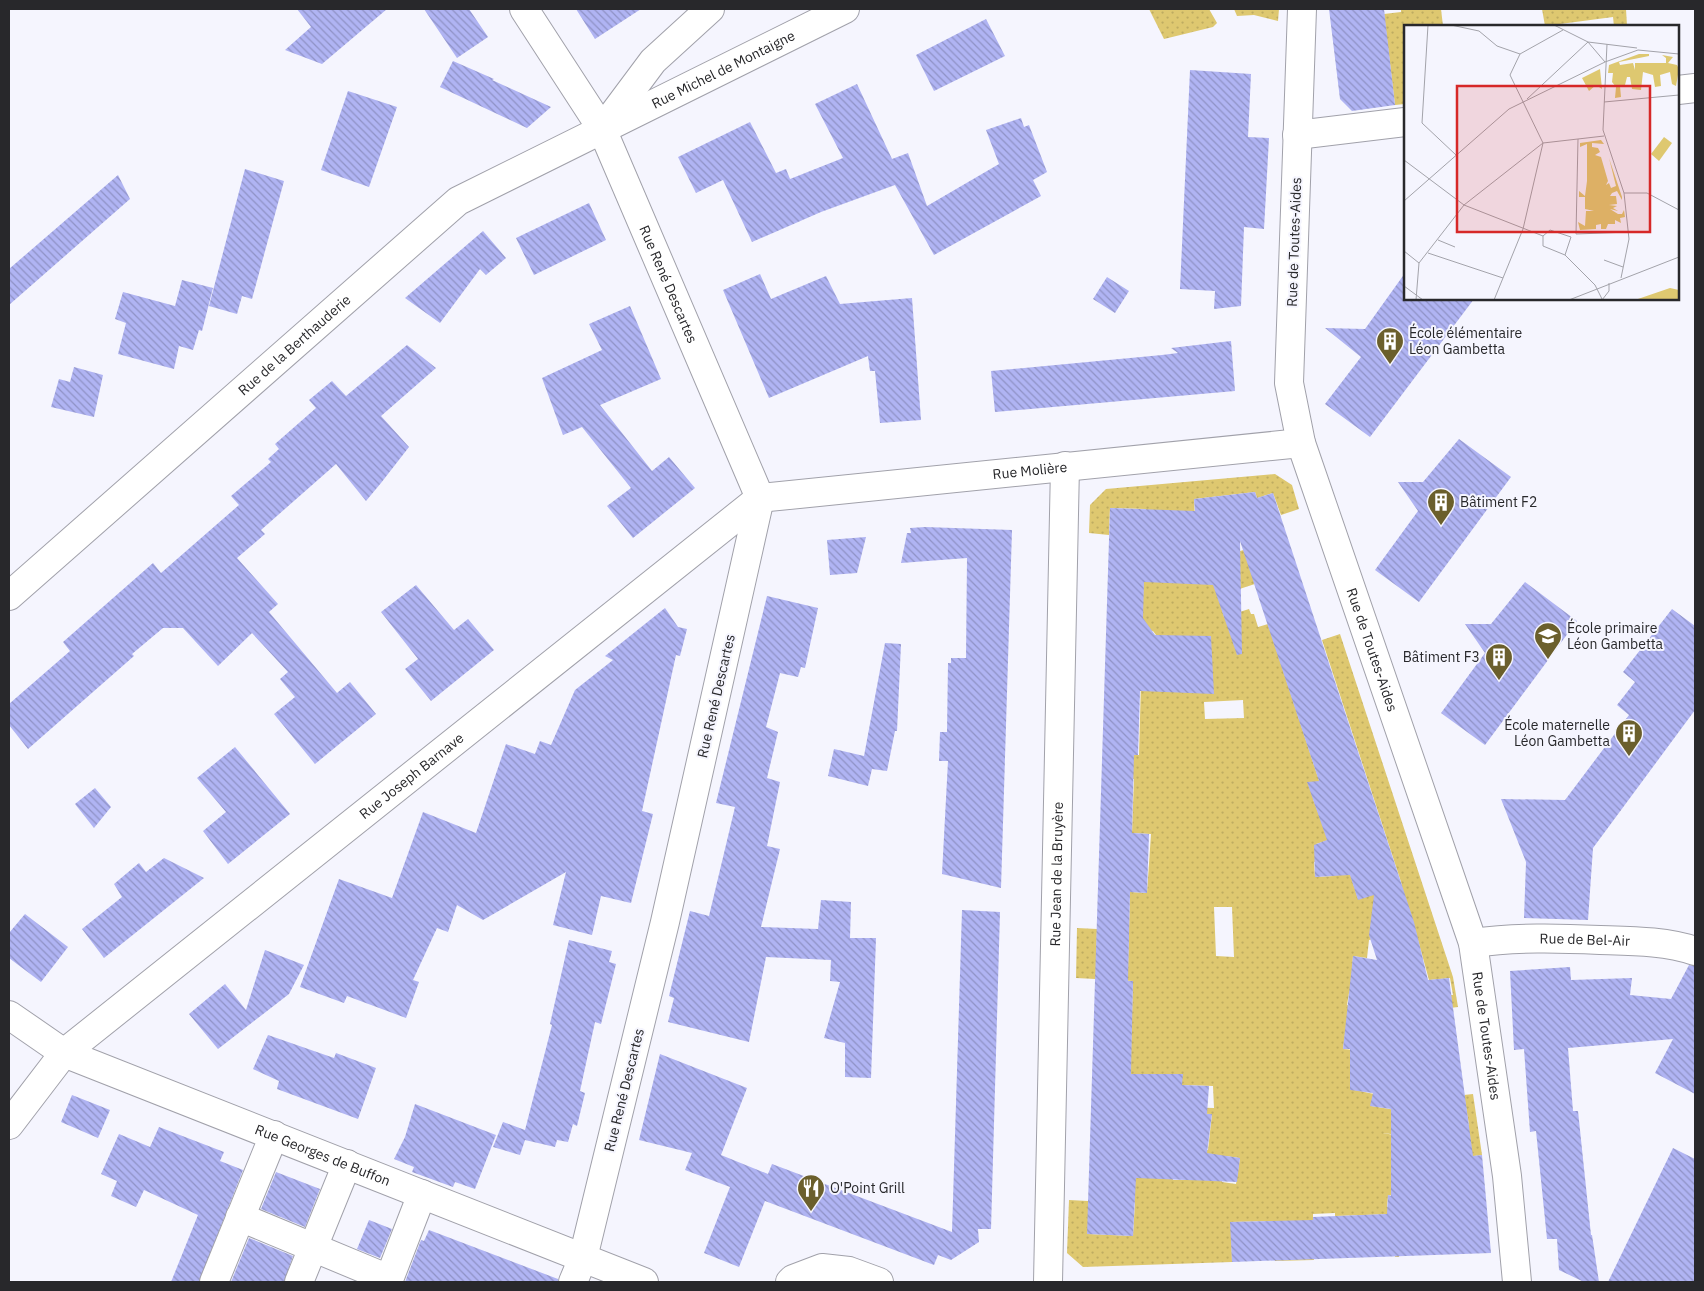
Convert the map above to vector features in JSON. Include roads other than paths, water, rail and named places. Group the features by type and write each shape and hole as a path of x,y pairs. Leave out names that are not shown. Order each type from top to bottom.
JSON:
{"street":[{"name":"Rue René Descartes","path":"524,9 602,129 760,498 665,922 578,1270"},
{"path":"602,129 652,61 710,9"},
{"name":"Rue Michel de Montaigne","path":"602,129 845,9"},
{"name":"Rue de Toutes-Aides","path":"1302,9 1289,383 1302,443 1473,943 1507,1176 1517,1282"},
{"path":"1679,90 1695,88"},
{"path":"1297,135 1404,122"},
{"name":"Rue de la Berthauderie","path":"9,596 458,201 602,129"},
{"name":"Rue Molière","path":"760,498 1302,443"},
{"name":"Rue Jean de la Bruyère","path":"1048,1282 1065,466"},
{"name":"Rue Joseph Barnave","path":"9,1125 64,1053 760,498"},
{"name":"Rue de Bel-Air","path":"1473,943 1543,938 1624,941 1679,946 1695,952"},
{"name":"Rue Georges de Buffon","path":"9,1015 64,1053 422,1194 578,1270 644,1282"},
{"path":"214,1282 274,1135"},
{"path":"299,1282 347,1164"},
{"path":"240,1217 314,1246 388,1281 422,1194"},
{"path":"790,1282 793,1279 822,1268 849,1271 879,1282"}],"place":[{"name":"École élémentaire Léon Gambetta","path":"1390,365"},
{"name":"Bâtiment F2","path":"1441,526"},
{"name":"École primaire Léon Gambetta","path":"1548,660"},
{"name":"Bâtiment F3","path":"1499,681"},
{"name":"École maternelle Léon Gambetta","path":"1629,757"},
{"name":"O'Point Grill","path":"811,1212"}]}
